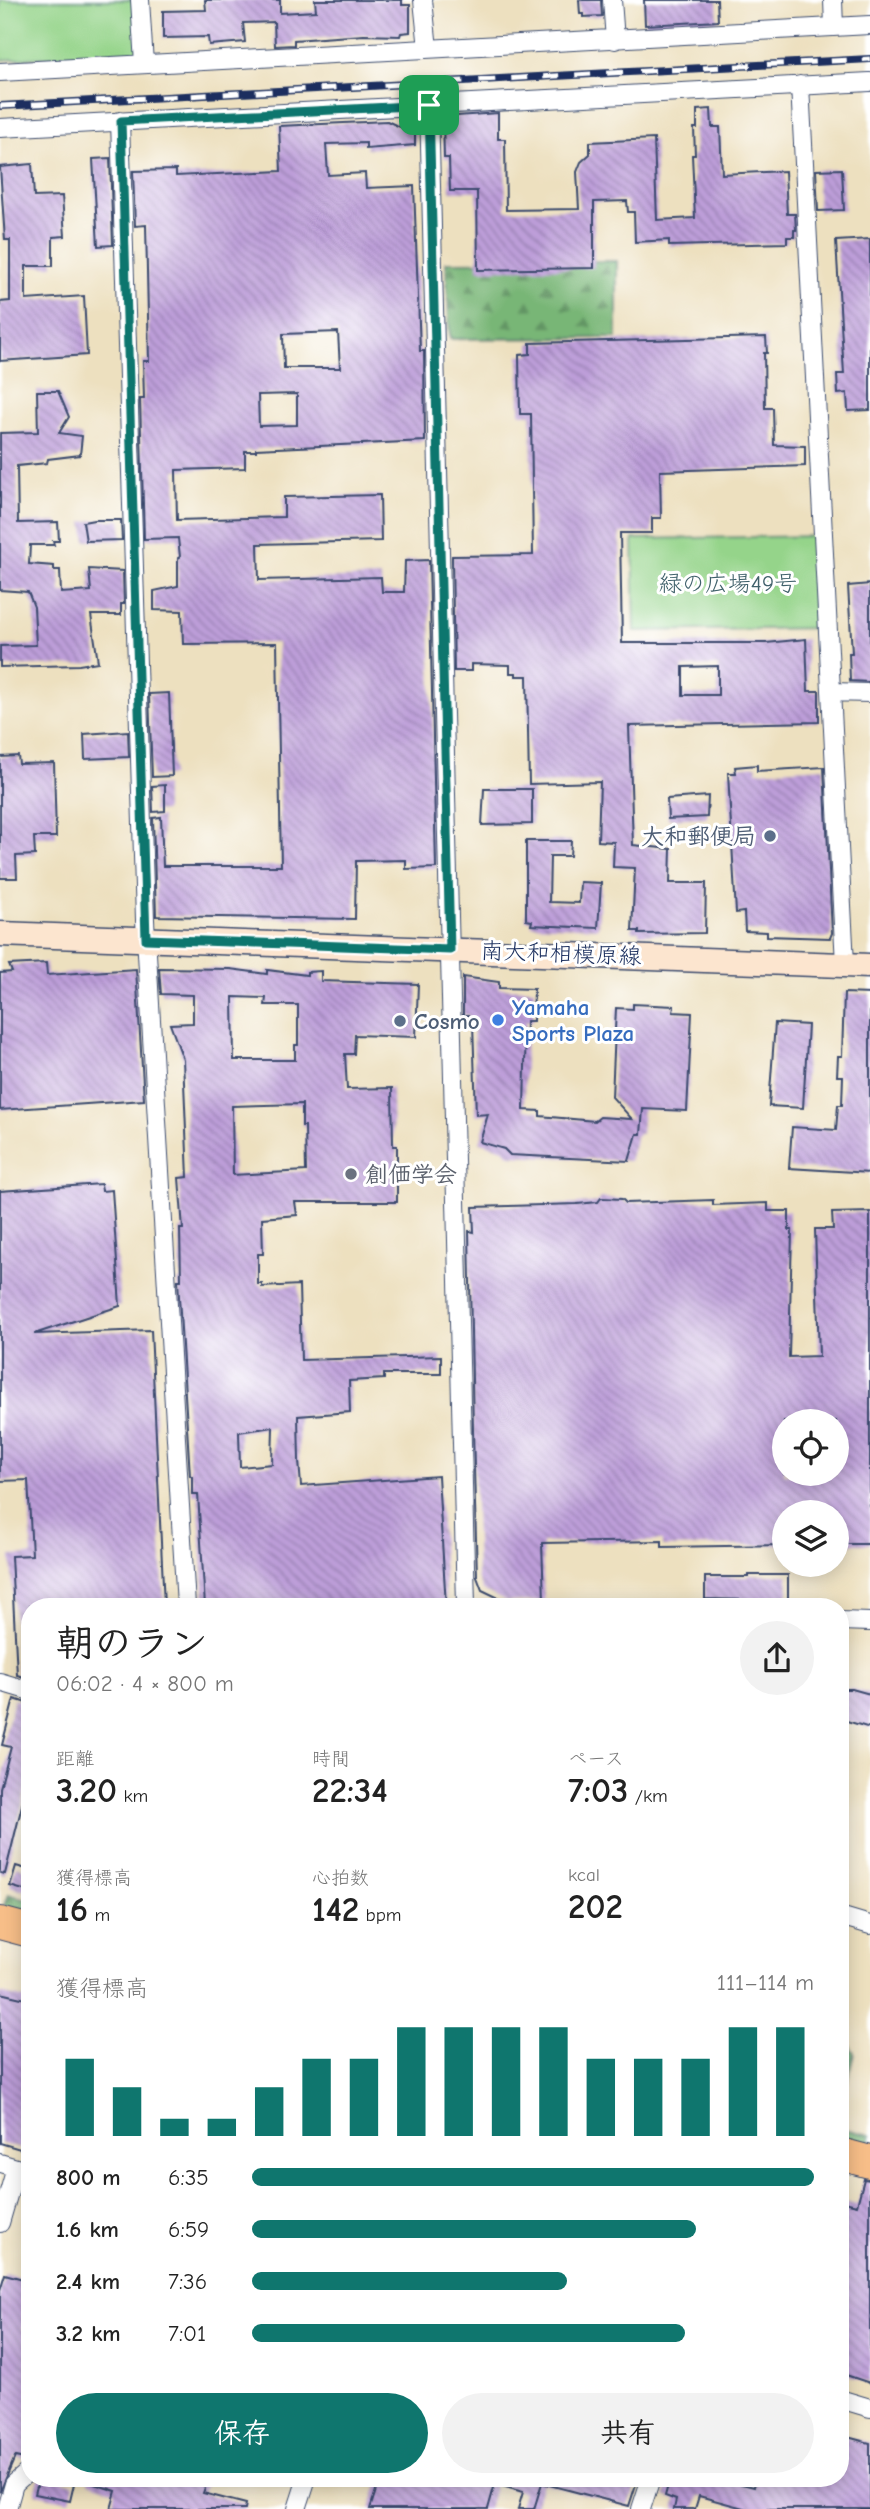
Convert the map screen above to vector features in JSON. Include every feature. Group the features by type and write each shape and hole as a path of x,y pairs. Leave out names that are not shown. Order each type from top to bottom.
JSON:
{"highway":[{"path":"0,1923 21,1929"},
{"path":"849,2156 870,2162"}],"street":[{"path":"140,0 144,64"},
{"path":"423,0 428,49"},
{"path":"612,0 615,40"},
{"path":"833,0 834,27"},
{"path":"0,72 870,25"},
{"path":"0,128 870,82"},
{"path":"800,85 831,692 858,965"},
{"path":"429,105 466,1598"},
{"path":"121,121 146,939 185,1598"},
{"path":"831,692 870,693"},
{"name":"南大和相模原線","path":"0,934 858,965"},
{"path":"849,1621 870,1622"},
{"path":"0,1682 21,1688"},
{"path":"849,1919 870,1925"},
{"path":"0,2223 15,2167"},
{"path":"849,2402 870,2408"},
{"path":"7,2509 14,2484 21,2478"},
{"path":"297,2509 304,2487"},
{"path":"641,2509 649,2487"}],"green space":[{"path":"0,0 137,0 140,52 0,60"},
{"path":"617,261 617,338 450,339 446,262"},
{"name":"緑の広場49号","path":"822,536 823,628 635,631 633,539"},
{"path":"8,1894 21,1898 21,1912 4,1906"},
{"path":"849,2046 854,2053 849,2074"},
{"path":"849,2130 870,2135 870,2149 849,2143"}],"building":[{"path":"205,0 280,0 280,13 316,11 315,0 402,0 402,5 410,5 410,32 401,33 400,36 364,35 294,40 294,45 275,46 274,22 243,23 245,42 209,45 208,37 163,38 163,11 206,10"},
{"path":"579,0 601,0 602,16 583,17 583,14 580,14"},
{"path":"644,0 717,0 718,21 645,25"},
{"path":"711,109 712,127 720,127 722,174 785,171 787,214 795,214 796,230 794,237 787,237 787,243 669,246 669,240 635,242 634,212 628,212 627,201 594,202 594,268 478,270 477,191 450,191 449,158 444,158 443,117 498,113 498,139 505,139 506,210 579,209 577,172 581,162 590,154 590,142 654,139 657,220 695,218 692,155 695,155 694,128 697,128 697,110"},
{"path":"387,121 402,128 415,127 415,145 366,149 366,143 326,144 328,175 365,173 366,188 414,186 420,351 424,351 425,441 256,449 245,451 245,468 176,470 177,520 284,517 284,497 380,495 381,541 258,544 259,580 381,577 382,592 404,592 405,561 429,560 436,868 406,869 406,860 356,861 355,919 156,916 153,818 161,817 163,866 281,866 277,643 183,644 182,611 154,610 154,591 178,586 180,557 178,538 144,539 140,399 144,399 143,361 149,361 146,225 135,226 133,171 176,170 176,176 281,171 279,126","holes":["338,332 340,368 284,368 283,334","297,394 297,425 259,426 258,395"]},
{"path":"110,158 113,245 98,246 93,159"},
{"path":"32,164 34,197 62,196 65,236 53,237 53,266 26,266 26,300 84,296 87,355 0,361 0,302 10,301 10,240 5,240 0,167"},
{"path":"842,169 844,210 818,211 816,170"},
{"path":"870,239 870,410 848,411 847,393 838,394 837,374 844,374 836,241"},
{"path":"766,337 765,408 773,408 774,445 805,446 805,466 660,471 661,518 652,518 652,533 620,533 622,643 766,643 806,639 808,691 819,691 819,722 629,726 633,845 671,849 670,883 706,883 705,933 639,934 639,931 632,931 635,868 613,867 614,842 598,841 600,782 529,784 527,676 510,673 510,665 471,664 471,671 454,671 452,556 533,555 531,414 520,414 519,355 530,354 530,343","holes":["718,666 718,695 683,695 683,667"]},
{"path":"37,391 58,391 69,417 59,433 82,436 80,455 48,459 47,463 17,466 18,523 58,522 59,541 53,541 54,545 30,545 29,564 54,566 54,570 60,570 61,593 91,591 89,569 123,571 124,604 121,604 121,615 91,615 98,662 0,667 0,646 36,645 34,607 28,592 0,590 0,433 38,432"},
{"path":"121,520 122,540 86,541 83,522"},
{"path":"870,584 870,682 850,681 849,653 852,653 848,586"},
{"path":"169,693 172,776 152,777 149,694"},
{"path":"128,731 129,757 85,759 84,734"},
{"path":"18,756 19,764 54,763 56,837 34,837 35,855 16,856 17,878 0,878 0,757"},
{"path":"757,765 757,771 824,767 832,933 830,938 767,936 767,932 745,931 744,912 736,913 728,773 736,773 735,767"},
{"path":"165,785 165,811 153,812 152,786"},
{"path":"484,789 532,789 532,824 482,825"},
{"path":"708,796 707,817 668,819 667,799"},
{"path":"526,841 571,841 570,856 550,856 549,902 579,903 580,882 601,883 598,928 531,925 532,921 526,920"},
{"path":"46,963 47,975 136,969 144,1100 0,1110 0,973 12,972 9,965"},
{"path":"159,968 230,969 267,974 267,970 307,975 307,972 321,971 321,981 418,984 416,1037 355,1035 354,1054 345,1054 347,1089 392,1088 393,1146 397,1146 397,1202 295,1202 297,1215 262,1218 263,1254 258,1254 258,1284 262,1284 262,1287 299,1285 301,1360 441,1356 441,1374 384,1374 384,1379 349,1381 350,1412 298,1416 301,1486 438,1476 446,1598 204,1598 198,1494 192,1494 190,1476 178,1280 181,1280 180,1229 183,1229 179,1178 188,1177 183,1059 170,1024 193,1023 193,995 161,994","holes":["233,997 266,998 265,1005 298,1005 298,1045 295,1045 295,1060 234,1060","302,1104 306,1171 233,1175 232,1106","273,1427 272,1464 240,1467 239,1432"]},
{"path":"463,977 499,982 499,988 534,989 533,1021 526,1021 524,1110 540,1111 540,1116 595,1121 600,1117 632,1119 612,1097 616,1008 633,1009 633,1004 674,1006 673,1012 692,1013 687,1111 643,1109 641,1134 637,1134 629,1161 510,1155 504,1149 480,1142 488,1114 476,1115 473,1023 468,1023 468,1015 463,1015"},
{"path":"844,993 870,994 870,1173 789,1168 792,1127 836,1130 838,1105 842,1105 843,1076 837,1076 838,1056 842,1056"},
{"path":"775,1023 808,1025 803,1108 769,1106"},
{"path":"101,1184 102,1191 112,1190 120,1306 34,1334 151,1330 164,1598 21,1598 21,1676 17,1675 11,1556 32,1555 28,1480 0,1481 0,1191"},
{"path":"601,1198 622,1199 626,1203 713,1200 713,1205 768,1203 768,1211 789,1211 789,1230 792,1230 789,1357 819,1356 815,1229 833,1229 832,1213 870,1212 870,1544 849,1544 849,1500 772,1500 772,1545 662,1547 662,1541 542,1543 544,1598 499,1598 482,1590 477,1577 473,1430 469,1231 474,1232 473,1207 577,1204 598,1202"},
{"path":"705,1577 788,1577 788,1598 705,1598"},
{"path":"849,1689 870,1694 870,1728 849,1722"},
{"path":"14,1699 21,1701 21,1809 5,1874 0,1873 0,1788 11,1747 2,1745"},
{"path":"16,1866 21,1867 21,1889 10,1886"},
{"path":"0,1993 21,1998 21,2149 0,2143"},
{"path":"864,2179 870,2180 870,2383 849,2376 849,2203 857,2205"},
{"path":"5,2274 21,2278 21,2458 15,2457 0,2492 0,2290"},
{"path":"849,2437 870,2443 870,2509 747,2509 699,2496 695,2509 674,2509 676,2500 665,2496 668,2487 849,2487"},
{"path":"37,2487 73,2487 70,2501 35,2494"},
{"path":"104,2487 205,2487 203,2493 246,2504 245,2509 111,2509 116,2491"},
{"path":"377,2487 494,2487 488,2509 370,2509"},
{"path":"506,2487 541,2487 534,2509 518,2509 523,2492"},
{"path":"557,2487 635,2487 629,2506"}],"railway":[{"path":"0,106 870,59"}],"place":[{"name":"大和郵便局","path":"770,836"},
{"name":"Yamaha Sports Plaza","path":"498,1020"},
{"name":"Cosmo","path":"400,1021"},
{"name":"創価学会","path":"351,1174"}],"route":[{"path":"429,105 450,950 146,939 121,121 429,105"}]}
